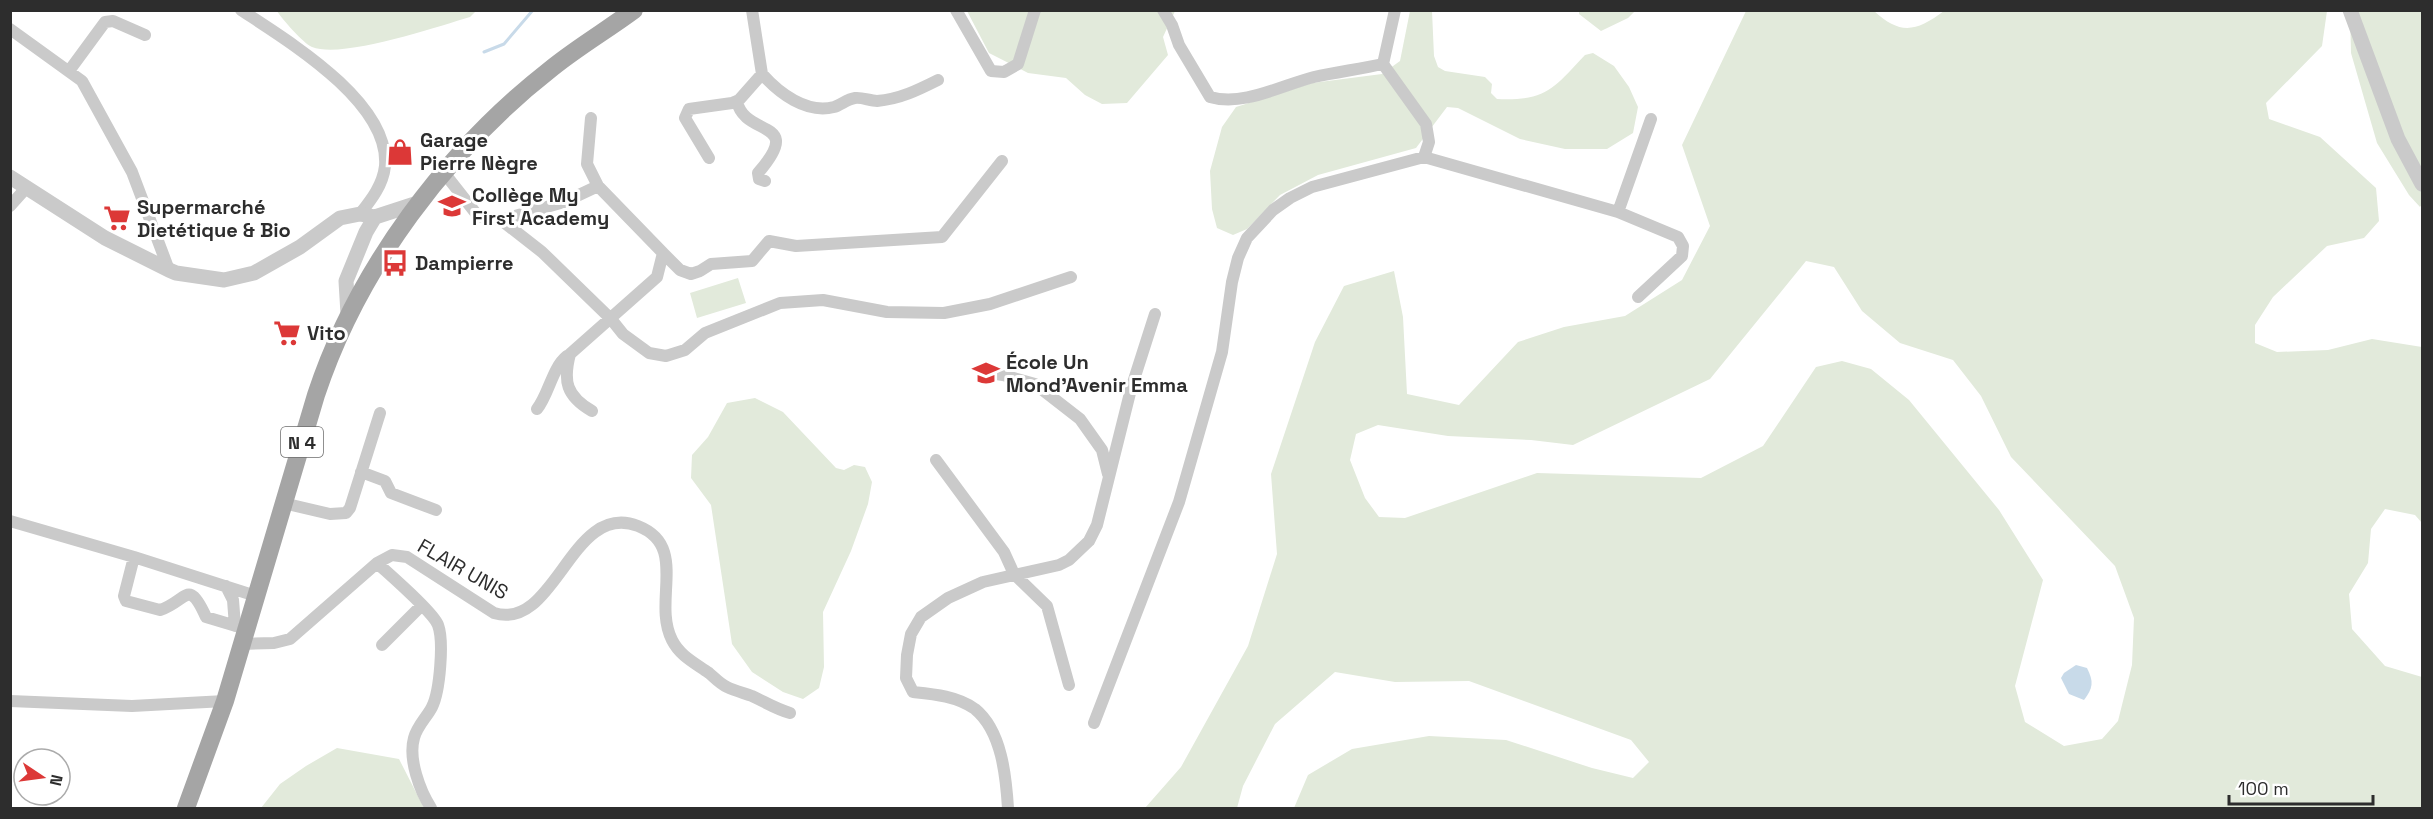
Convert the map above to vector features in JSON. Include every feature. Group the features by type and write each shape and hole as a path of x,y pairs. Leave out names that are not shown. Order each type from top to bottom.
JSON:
{"main road":[{"name":"N 4","path":"186,808 225,701 241,633 255,596 330,353 348,314 386,248 421,202 513,101 553,67 634,10"}],"street":[{"path":"241,10 324,68 352,94 371,118 382,142 385,166 368,215 366,232 346,281 348,314"},
{"path":"752,10 762,74 775,88 806,105 822,109 835,107 854,98 870,101 911,94 938,80"},
{"path":"956,10 991,71 1004,72 1018,64 1035,10"},
{"path":"1162,10 1172,25 1179,45 1210,97 1219,100 1248,97 1314,77 1383,64"},
{"path":"1395,10 1383,64 1426,124 1429,142 1424,157"},
{"path":"2350,10 2398,139 2422,184"},
{"path":"69,71 105,22 113,21 145,35"},
{"path":"10,29 82,81 132,172 169,270"},
{"path":"709,158 686,122 689,109 737,101 762,74"},
{"path":"737,101 738,110 743,116 774,135 777,142 776,152 758,173 759,179 765,181"},
{"path":"591,118 587,164 598,186 663,254 680,270 691,274 700,272 711,264 752,261 769,241 796,246 942,237 1002,161"},
{"path":"1618,212 1651,119"},
{"path":"1094,723 1179,502 1222,352 1232,282 1238,258 1247,238 1274,210 1290,198 1312,188 1424,157 1618,212 1678,237 1683,246 1682,256 1638,297"},
{"path":"445,174 478,216 501,220 564,202 598,186"},
{"path":"10,177 105,238 169,270 224,280 254,273 300,247 340,218 368,215 421,202"},
{"path":"10,206 27,188"},
{"path":"501,220 542,252 611,319 623,334 649,353 666,356 685,350 705,333 780,303 822,300 887,312 944,313 990,304 1071,278"},
{"path":"537,409 549,391 561,361 657,277 663,254"},
{"path":"1008,808 999,751 990,727 975,709 941,695 912,692 906,678 911,634 921,617 948,598 983,582 1059,565 1082,550 1089,541 1097,525 1131,389 1155,314"},
{"path":"570,354 566,369 566,383 580,404 592,411"},
{"path":"982,372 1004,375 1035,384 1080,419 1102,450 1109,478"},
{"path":"283,503 342,515 350,508 380,412"},
{"path":"936,460 1004,552 1014,574 1047,606 1069,685"},
{"path":"361,472 385,481 391,493 436,510"},
{"path":"10,521 134,557 255,596"},
{"name":"FLAIR UNIS","path":"134,557 124,596 126,601 160,610 184,595 190,595 200,600 206,617 241,633 274,643 290,639 377,563 392,555 407,557 494,613 505,616 518,615 550,586 572,555 597,530 615,523 635,525 646,530 665,550 667,561 665,617 673,642 683,656 725,687 790,713"},
{"path":"377,563 438,623 441,637 437,693 414,739 415,767 424,798 431,808"},
{"path":"226,586 233,600 241,633"},
{"path":"382,645 421,606"},
{"path":"10,702 132,706 225,701"}],"green space":[{"path":"1579,10 1635,11 1628,18 1601,31 1579,14"},
{"path":"277,11 476,11 470,17 390,40 345,49 326,50 308,45"},
{"path":"967,11 1175,11 1163,37 1168,55 1127,103 1102,104 1085,95 1066,78 1028,73 989,53"},
{"path":"1410,11 1432,11 1434,56 1438,67 1445,71 1485,77 1492,84 1491,93 1497,99 1527,98 1538,95 1556,84 1585,55 1593,53 1614,66 1629,87 1638,107 1633,133 1607,149 1565,149 1520,139 1458,108 1447,107 1416,148 1318,175 1280,195 1247,229 1233,235 1217,228 1212,209 1210,171 1222,127 1236,107 1312,83 1382,74 1400,61"},
{"path":"1746,11 1874,11 1892,24 1908,28 1916,27 1944,11 2327,11 2322,46 2266,103 2269,119 2320,137 2376,188 2379,221 2364,238 2327,246 2273,297 2255,325 2255,343 2277,352 2328,350 2372,339 2422,347 2422,523 2415,515 2385,509 2371,529 2368,563 2349,594 2352,629 2385,666 2422,677 2422,808 1294,808 1308,775 1352,749 1429,736 1506,740 1592,768 1633,778 1649,762 1631,740 1469,681 1395,682 1335,672 1275,724 1243,786 1237,808 1145,808 1181,767 1248,646 1277,554 1271,474 1315,342 1344,286 1394,271 1403,317 1407,394 1459,405 1518,342 1564,327 1625,316 1682,280 1710,226 1682,145","holes":["1806,261 1834,267 1862,311 1900,343 1953,360 1981,396 2011,457 2115,566 2134,618 2132,665 2118,721 2102,739 2064,746 2025,722 2015,686 2043,580 1999,510 1909,400 1871,369 1842,361 1816,367 1763,446 1701,478 1537,473 1405,518 1379,517 1365,498 1350,460 1356,434 1378,425 1448,436 1531,440 1573,445 1710,379"]},
{"path":"2350,11 2422,11 2422,204 2420,207 2409,195 2377,143 2351,53"},
{"path":"738,278 746,303 697,318 690,293"},
{"path":"755,398 783,412 836,468 844,470 854,465 865,467 872,482 868,504 851,551 823,612 824,667 819,688 803,699 783,692 752,672 732,644 711,505 691,478 692,455 708,437 727,403"},
{"path":"337,748 399,759 424,808 261,808 280,784"}],"water":[{"path":"2076,665 2087,668 2091,677 2092,685 2084,700 2069,694 2061,678 2064,673"}],"waterway":[{"path":"484,52 504,44 533,10"}],"place":[{"name":"Garage Pierre Nègre","path":"400,152"},
{"name":"Collège My First Academy","path":"452,206"},
{"name":"Supermarché Dietétique & Bio","path":"117,218"},
{"name":"Dampierre","path":"395,263"},
{"name":"Vito","path":"287,333"},
{"name":"École Un Mond'Avenir Emma","path":"986,373"}]}
